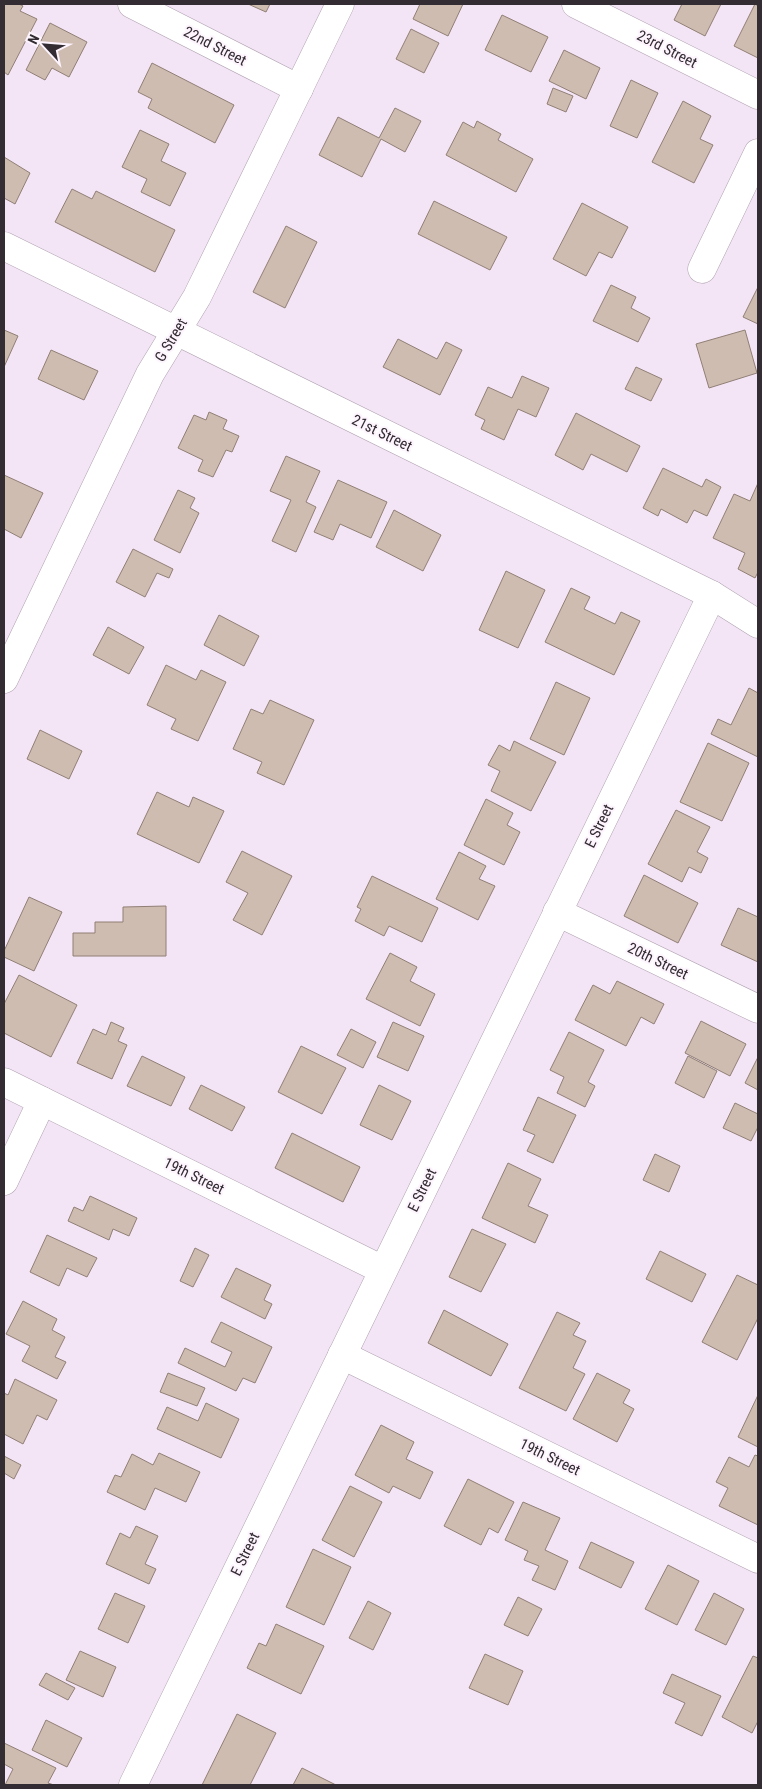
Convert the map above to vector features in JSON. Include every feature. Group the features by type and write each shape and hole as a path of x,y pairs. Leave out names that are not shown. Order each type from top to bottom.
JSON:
{"street":[{"name":"22nd Street","path":"132,4 299,89"},
{"name":"G Street","path":"6,670 150,374 198,297 340,4"},
{"name":"23rd Street","path":"576,4 758,95"},
{"path":"702,268 758,154"},
{"name":"21st Street","path":"4,246 712,595 758,624"},
{"name":"E Street","path":"133,1785 712,595"},
{"name":"20th Street","path":"557,912 758,1009"},
{"name":"19th Street","path":"4,1082 383,1270"},
{"path":"4,1181 42,1101"},
{"name":"19th Street","path":"342,1355 758,1559"}],"building":[{"path":"4,4 19,4 23,6 20,11 37,19 8,75 4,72"},
{"path":"248,4 270,4 266,12"},
{"path":"420,4 463,4 448,36 413,19"},
{"path":"682,4 721,4 705,36 674,20"},
{"path":"755,4 758,6 758,58 734,46"},
{"path":"502,15 548,37 531,72 485,50"},
{"path":"50,23 87,42 69,77 52,68 45,80 26,70"},
{"path":"411,29 439,43 424,73 396,59"},
{"path":"564,50 600,68 586,99 549,81"},
{"path":"152,63 234,105 215,143 148,108 152,99 138,92"},
{"path":"631,80 658,93 637,138 610,126"},
{"path":"553,88 573,96 566,112 547,104"},
{"path":"683,101 711,116 700,139 713,145 694,183 652,162"},
{"path":"395,108 421,121 405,152 381,139 362,177 319,155 338,117 379,138"},
{"path":"477,121 501,134 498,140 533,159 516,192 446,155 463,122 474,128"},
{"path":"140,130 169,144 161,161 186,173 170,206 141,192 147,179 122,167"},
{"path":"4,157 30,173 15,204 4,198"},
{"path":"72,189 92,199 96,191 175,230 155,272 55,222"},
{"path":"434,201 507,237 490,270 418,234"},
{"path":"582,203 628,227 612,258 599,252 586,276 553,259"},
{"path":"286,226 317,242 285,308 253,292"},
{"path":"611,285 636,297 631,308 650,318 638,342 593,321"},
{"path":"758,287 758,324 743,317"},
{"path":"4,330 18,336 4,367"},
{"path":"745,330 757,373 709,388 696,344"},
{"path":"398,339 437,359 446,342 462,350 440,395 383,367"},
{"path":"51,350 98,371 84,400 38,379"},
{"path":"636,367 662,379 651,401 625,389"},
{"path":"522,376 549,388 536,417 518,409 504,440 481,429 485,420 475,415 488,387 512,398"},
{"path":"209,412 227,420 223,429 239,436 232,452 226,450 213,477 198,471 203,460 178,448 194,415 206,420"},
{"path":"576,413 640,446 627,472 591,454 583,470 555,455"},
{"path":"286,456 320,471 306,502 316,507 296,552 272,541 291,500 270,491"},
{"path":"663,468 702,487 706,479 721,487 707,516 694,510 687,523 661,509 658,516 643,508"},
{"path":"4,475 43,493 21,538 4,529"},
{"path":"338,480 387,502 371,538 340,524 333,540 314,532"},
{"path":"758,483 758,572 755,578 738,569 745,553 713,538 734,494 750,501"},
{"path":"178,490 195,498 190,508 199,513 180,553 154,540"},
{"path":"394,510 441,535 423,571 376,547"},
{"path":"133,549 173,569 169,578 157,573 145,597 116,582"},
{"path":"506,571 545,590 518,648 479,630"},
{"path":"571,588 590,597 584,609 615,624 621,612 640,621 614,675 545,642"},
{"path":"219,615 259,636 244,666 204,645"},
{"path":"108,627 144,647 129,674 93,655"},
{"path":"166,665 196,680 201,670 226,682 198,741 171,729 176,719 147,705"},
{"path":"556,682 590,698 564,755 530,739"},
{"path":"749,688 758,693 758,757 711,734 718,719 731,725"},
{"path":"270,700 314,720 284,785 257,773 262,762 233,749 251,709 263,714"},
{"path":"40,730 82,751 69,779 27,759"},
{"path":"514,741 556,762 531,811 491,791 500,771 488,765 499,745 510,751"},
{"path":"708,743 749,763 722,821 680,802"},
{"path":"157,792 189,807 193,797 224,811 199,863 137,834"},
{"path":"486,799 513,813 507,825 520,832 504,865 464,845"},
{"path":"676,810 710,827 697,852 708,858 701,873 689,867 682,882 648,864"},
{"path":"242,851 292,876 262,935 233,920 248,893 226,882"},
{"path":"459,852 486,866 479,879 495,886 478,920 436,899"},
{"path":"644,875 698,903 678,943 624,916"},
{"path":"372,876 438,908 422,942 389,926 384,936 355,921 361,909 357,907"},
{"path":"29,897 62,912 34,971 4,957 4,951"},
{"path":"166,906 166,956 73,956 73,933 95,933 95,922 123,922 123,907"},
{"path":"738,908 758,917 758,962 721,945"},
{"path":"390,953 417,967 410,981 435,994 420,1026 366,999"},
{"path":"19,975 77,1005 51,1057 4,1033 4,1004"},
{"path":"617,981 664,1004 654,1024 641,1017 626,1046 575,1020 593,985 610,994"},
{"path":"701,1021 746,1044 730,1076 685,1053"},
{"path":"111,1022 124,1028 118,1041 127,1045 112,1079 77,1063 93,1029 106,1035"},
{"path":"393,1022 424,1036 408,1071 377,1057"},
{"path":"351,1029 376,1042 363,1068 337,1055"},
{"path":"569,1032 604,1050 588,1082 595,1086 585,1107 557,1093 564,1077 550,1070"},
{"path":"301,1046 346,1068 322,1114 278,1092"},
{"path":"142,1056 185,1077 171,1106 127,1086"},
{"path":"688,1056 717,1071 704,1098 675,1083"},
{"path":"758,1057 758,1090 745,1083"},
{"path":"201,1085 245,1107 232,1131 189,1109"},
{"path":"379,1085 411,1101 392,1140 360,1125"},
{"path":"538,1097 576,1115 553,1163 527,1151 535,1135 523,1130"},
{"path":"735,1103 758,1114 758,1127 751,1141 723,1128"},
{"path":"292,1133 360,1167 343,1202 275,1168"},
{"path":"655,1154 680,1166 669,1192 643,1180"},
{"path":"508,1163 541,1179 528,1206 548,1215 535,1243 482,1218"},
{"path":"90,1196 137,1218 129,1236 113,1229 109,1240 68,1221 74,1207 83,1211"},
{"path":"472,1229 506,1244 481,1292 449,1277"},
{"path":"47,1235 97,1258 87,1277 67,1268 59,1286 30,1272"},
{"path":"195,1248 209,1255 193,1287 180,1281"},
{"path":"660,1251 706,1274 692,1302 646,1279"},
{"path":"236,1268 271,1285 264,1300 272,1304 265,1319 221,1297"},
{"path":"737,1275 758,1285 758,1318 737,1360 702,1342"},
{"path":"23,1301 57,1319 52,1330 65,1337 55,1357 66,1362 57,1379 22,1361 30,1346 6,1334"},
{"path":"444,1310 508,1344 491,1376 428,1343"},
{"path":"557,1312 580,1323 573,1335 586,1341 573,1368 585,1374 566,1411 519,1388"},
{"path":"221,1322 272,1347 255,1383 243,1378 236,1391 178,1363 185,1348 225,1367 232,1352 211,1342"},
{"path":"168,1373 205,1388 197,1406 160,1392"},
{"path":"597,1373 630,1390 623,1403 634,1409 617,1442 573,1419"},
{"path":"15,1379 57,1400 47,1420 37,1415 23,1444 4,1434 4,1393 8,1395"},
{"path":"758,1395 758,1447 738,1437"},
{"path":"206,1403 239,1419 221,1458 157,1429 167,1407 198,1421"},
{"path":"381,1425 414,1442 406,1459 433,1472 420,1499 393,1486 389,1493 355,1475"},
{"path":"159,1453 200,1472 186,1502 155,1488 145,1510 107,1492 115,1475 121,1477 132,1454 153,1465"},
{"path":"755,1455 758,1456 758,1525 719,1506 728,1488 716,1482 729,1457 749,1467"},
{"path":"4,1456 21,1465 14,1479 4,1473"},
{"path":"468,1479 514,1502 498,1533 489,1528 481,1545 444,1526"},
{"path":"350,1486 382,1502 354,1557 322,1540"},
{"path":"523,1502 560,1518 545,1550 568,1561 555,1590 532,1580 539,1566 524,1560 528,1551 505,1540"},
{"path":"136,1526 158,1536 145,1564 156,1569 149,1584 106,1564 120,1533 130,1538"},
{"path":"591,1542 634,1562 621,1588 579,1568"},
{"path":"313,1549 351,1567 324,1625 286,1607"},
{"path":"668,1565 699,1581 677,1625 645,1609"},
{"path":"115,1593 145,1606 128,1643 98,1629"},
{"path":"714,1593 744,1609 726,1645 695,1630"},
{"path":"518,1597 542,1609 528,1636 504,1625"},
{"path":"368,1601 391,1613 373,1650 349,1638"},
{"path":"276,1624 324,1646 301,1694 247,1668 259,1643 266,1646"},
{"path":"80,1651 116,1667 103,1697 66,1680"},
{"path":"485,1654 523,1671 508,1705 469,1688"},
{"path":"753,1656 758,1658 758,1721 752,1733 722,1717"},
{"path":"46,1673 75,1688 68,1700 39,1685"},
{"path":"672,1674 721,1696 702,1736 675,1723 685,1703 663,1693"},
{"path":"237,1714 276,1733 250,1785 202,1785"},
{"path":"46,1720 82,1738 67,1767 32,1750"},
{"path":"4,1743 56,1768 48,1783 54,1785 5,1785 13,1769 4,1764"},
{"path":"302,1768 336,1785 293,1785"}]}
